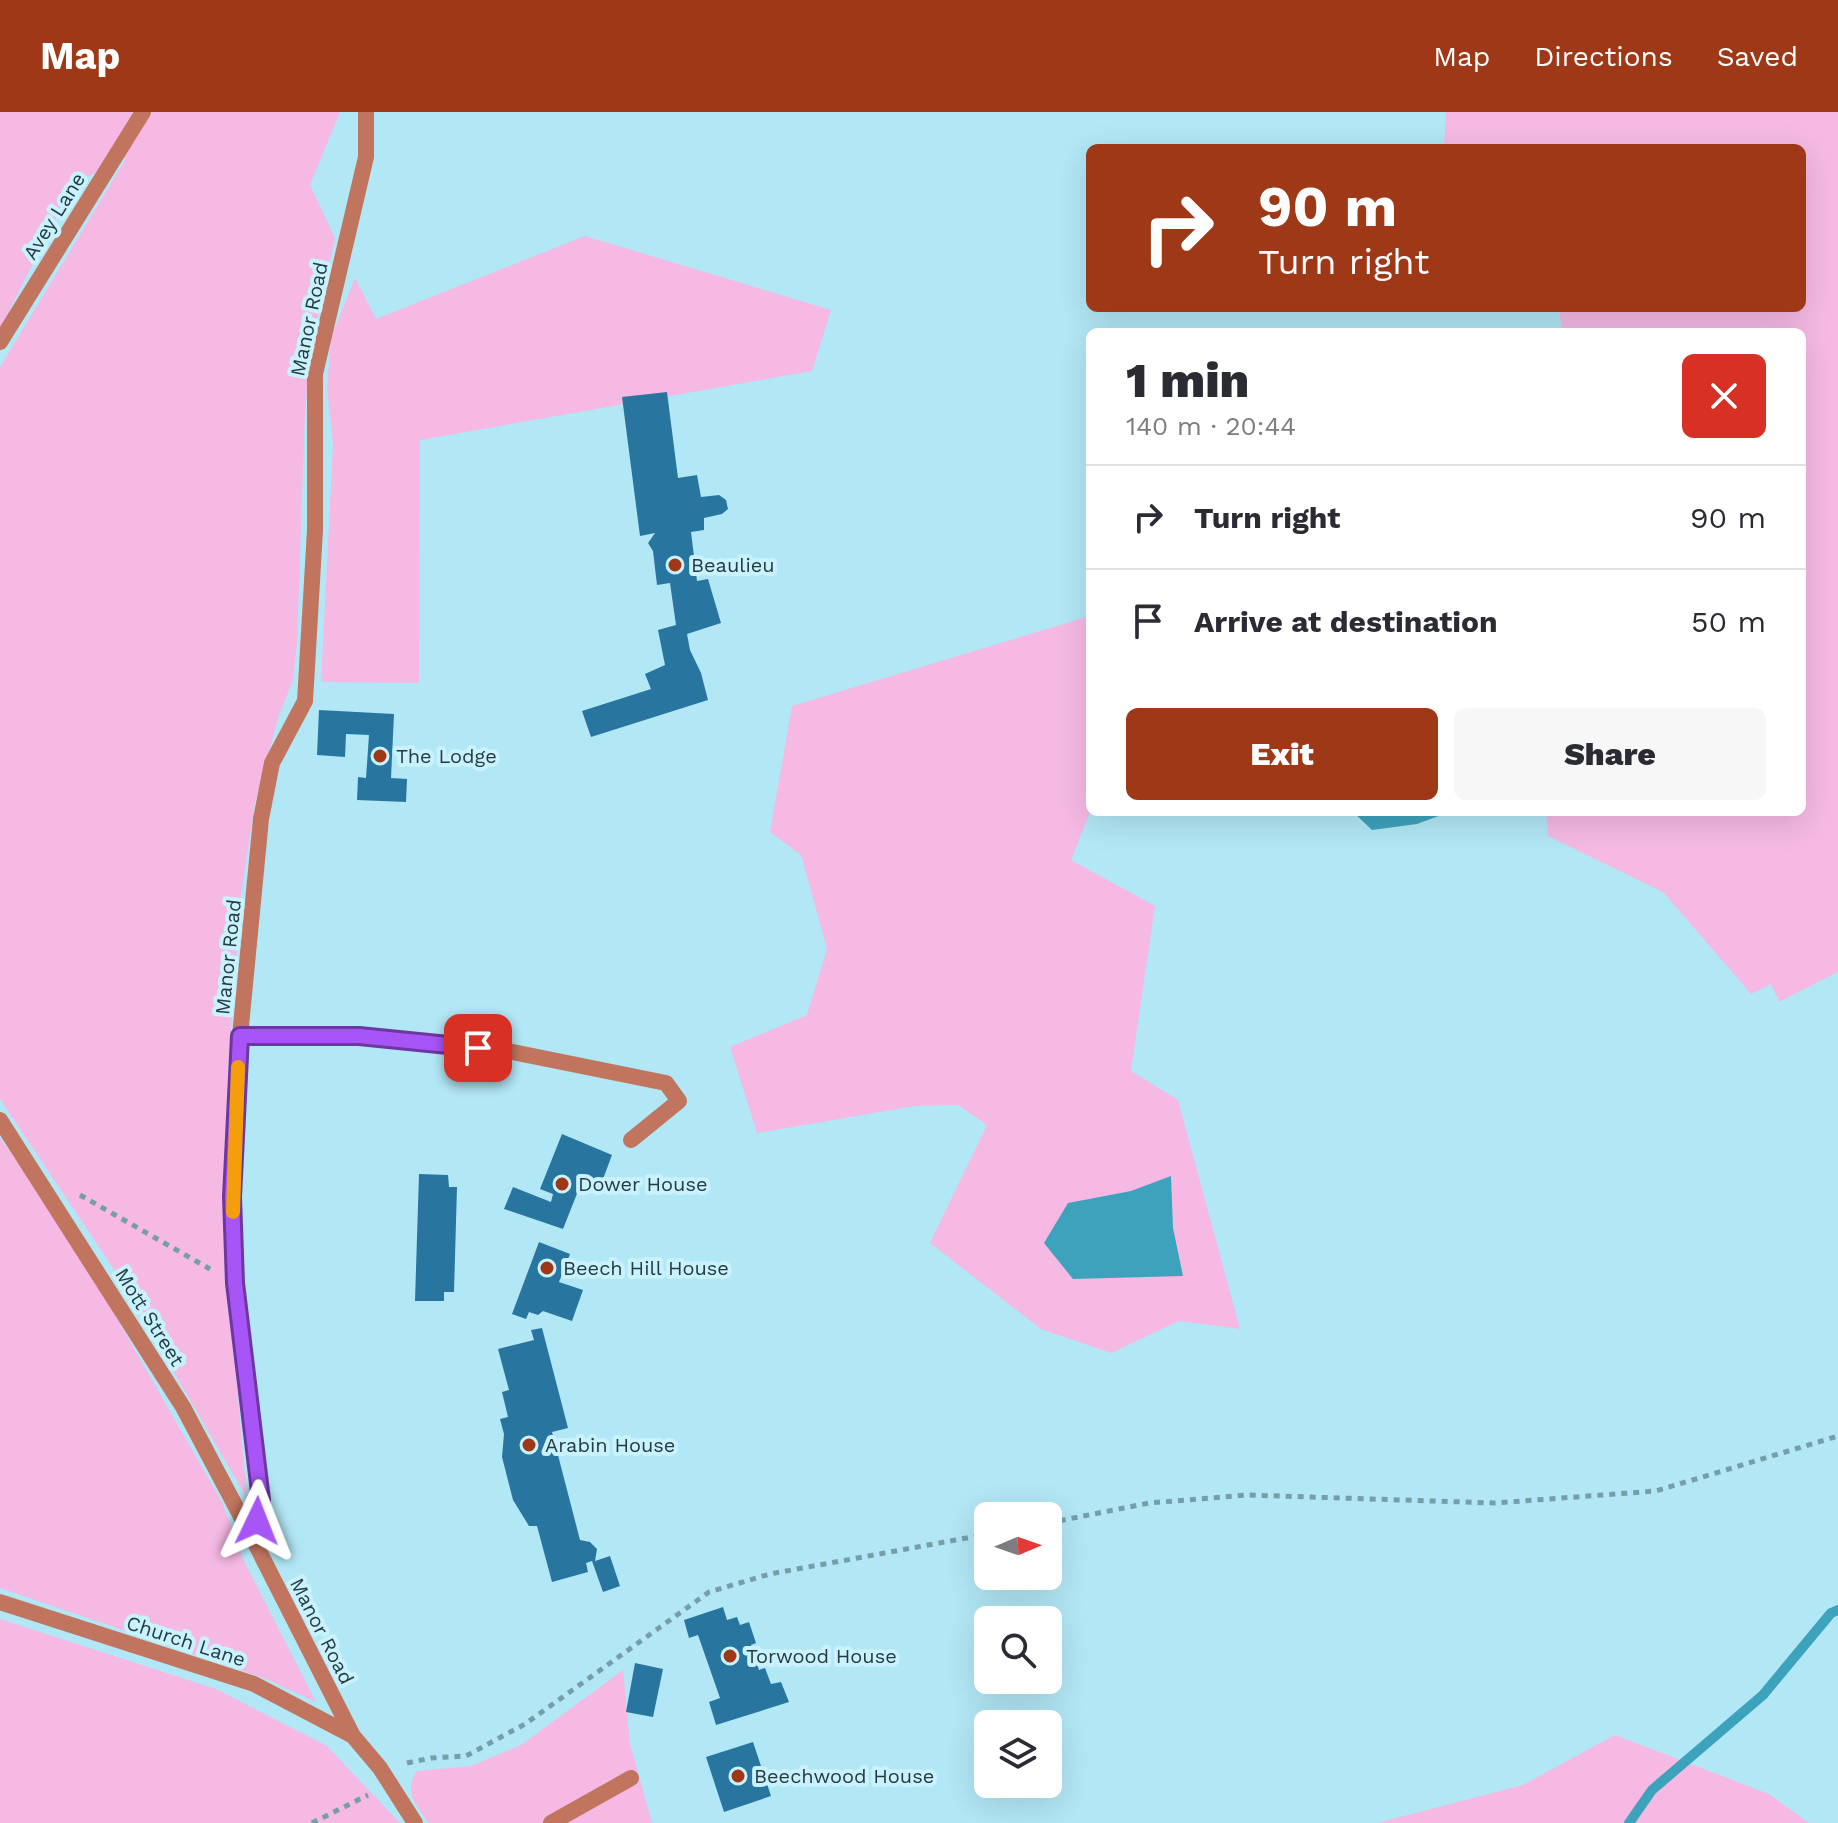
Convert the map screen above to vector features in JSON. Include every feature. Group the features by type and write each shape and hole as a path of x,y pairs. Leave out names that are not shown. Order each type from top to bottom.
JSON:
{"street":[{"name":"Avey Lane","path":"0,342 143,112"},
{"name":"Manor Road","path":"366,112 366,157 315,374 315,530 305,701 272,763 261,819 240,1036 232,1197 235,1283 261,1500 254,1541 353,1736 380,1768 415,1823"},
{"path":"240,1036 359,1036 508,1051 666,1083 679,1101 631,1140"},
{"name":"Mott Street","path":"0,1120 183,1407 254,1541"},
{"name":"Church Lane","path":"0,1602 254,1684 353,1736"},
{"path":"551,1823 631,1778"}],"path":[{"path":"74,1192 235,1283"},
{"path":"1062,1520 1149,1503 1248,1495 1495,1503 1656,1491 1838,1436"},
{"path":"380,1768 431,1758 466,1756 525,1724 709,1592 770,1574 974,1537"},
{"path":"312,1823 358,1799 392,1787"}],"shaded area":[{"path":"0,112 340,112 310,185 335,238 312,342 305,411 293,680 278,718 255,803 241,894 227,1083 225,1250 247,1498 115,1271 0,1099 0,367 127,157 73,184 0,329"},
{"path":"1446,112 1838,112 1838,972 1779,1002 1771,984 1751,994 1663,892 1548,836 1546,816 1806,816 1806,328 1562,328 1560,312 1806,312 1806,144 1444,144"},
{"path":"585,236 831,310 812,371 420,440 419,683 321,682 333,445 327,388 331,338 355,278 376,319"},
{"path":"1086,617 1086,816 1088,816 1071,860 1155,906 1131,1071 1178,1100 1240,1329 1179,1321 1111,1353 1041,1329 930,1243 987,1125 958,1105 915,1106 757,1133 730,1047 807,1015 827,949 801,855 770,832 792,706"},
{"path":"0,1138 62,1223 222,1502 243,1559 316,1702 266,1679 0,1588"},
{"path":"0,1619 216,1689 327,1746 400,1823 0,1823"},
{"path":"623,1670 630,1744 652,1823 429,1823 411,1791 417,1771 471,1766 521,1745"},
{"path":"1615,1735 1769,1794 1809,1823 1377,1823 1523,1785"}],"water":[{"path":"1357,816 1438,816 1417,824 1372,830"},
{"path":"1171,1176 1173,1228 1183,1276 1073,1279 1044,1243 1068,1203 1131,1191"}],"building":[{"name":"Beaulieu","path":"667,392 678,478 697,475 701,497 719,495 726,500 728,509 722,514 704,518 704,530 691,532 697,581 708,579 721,623 687,634 708,700 591,737 582,711 651,689 645,674 665,665 658,630 676,625 670,583 657,585 653,551 648,543 655,533 640,536 622,397"},
{"name":"The Lodge","path":"319,710 394,714 391,778 407,779 406,802 357,800 358,777 366,778 369,735 346,734 345,757 317,755"},
{"name":"Dower House","path":"562,1134 612,1155 600,1187 582,1181 563,1229 504,1209 513,1187 551,1202 553,1194 540,1189"},
{"path":"419,1174 448,1175 449,1187 457,1187 454,1292 444,1292 444,1301 415,1301"},
{"name":"Beech Hill House","path":"539,1242 570,1254 559,1282 583,1290 572,1321 543,1311 538,1315 529,1312 526,1319 512,1314"},
{"name":"Arabin House","path":"542,1328 568,1428 552,1432 580,1540 590,1542 597,1549 595,1561 610,1556 620,1586 603,1592 592,1561 586,1563 588,1572 552,1582 537,1526 529,1526 513,1500 502,1457 504,1434 500,1419 508,1417 502,1392 509,1390 498,1349 534,1340 531,1330"},
{"name":"Torwood House","path":"723,1607 727,1620 737,1617 740,1625 749,1622 756,1643 751,1645 759,1670 765,1668 771,1684 781,1682 789,1702 716,1725 709,1702 720,1698 698,1635 689,1638 684,1620"},
{"path":"635,1663 663,1669 653,1717 626,1712"},
{"name":"Beechwood House","path":"753,1742 771,1796 724,1812 706,1757"}],"waterway":[{"path":"1629,1823 1652,1790 1763,1695 1831,1613 1838,1610"}],"slow traffic":[{"path":"233,1212 238,1067"}],"place":[{"name":"Beaulieu","path":"675,565"},
{"name":"The Lodge","path":"380,756"},
{"name":"Dower House","path":"562,1184"},
{"name":"Beech Hill House","path":"547,1268"},
{"name":"Arabin House","path":"529,1445"},
{"name":"Torwood House","path":"730,1656"},
{"name":"Beechwood House","path":"738,1776"}],"route":[{"path":"257,1521 261,1500 235,1283 232,1197 240,1036 359,1036 478,1048"}]}
